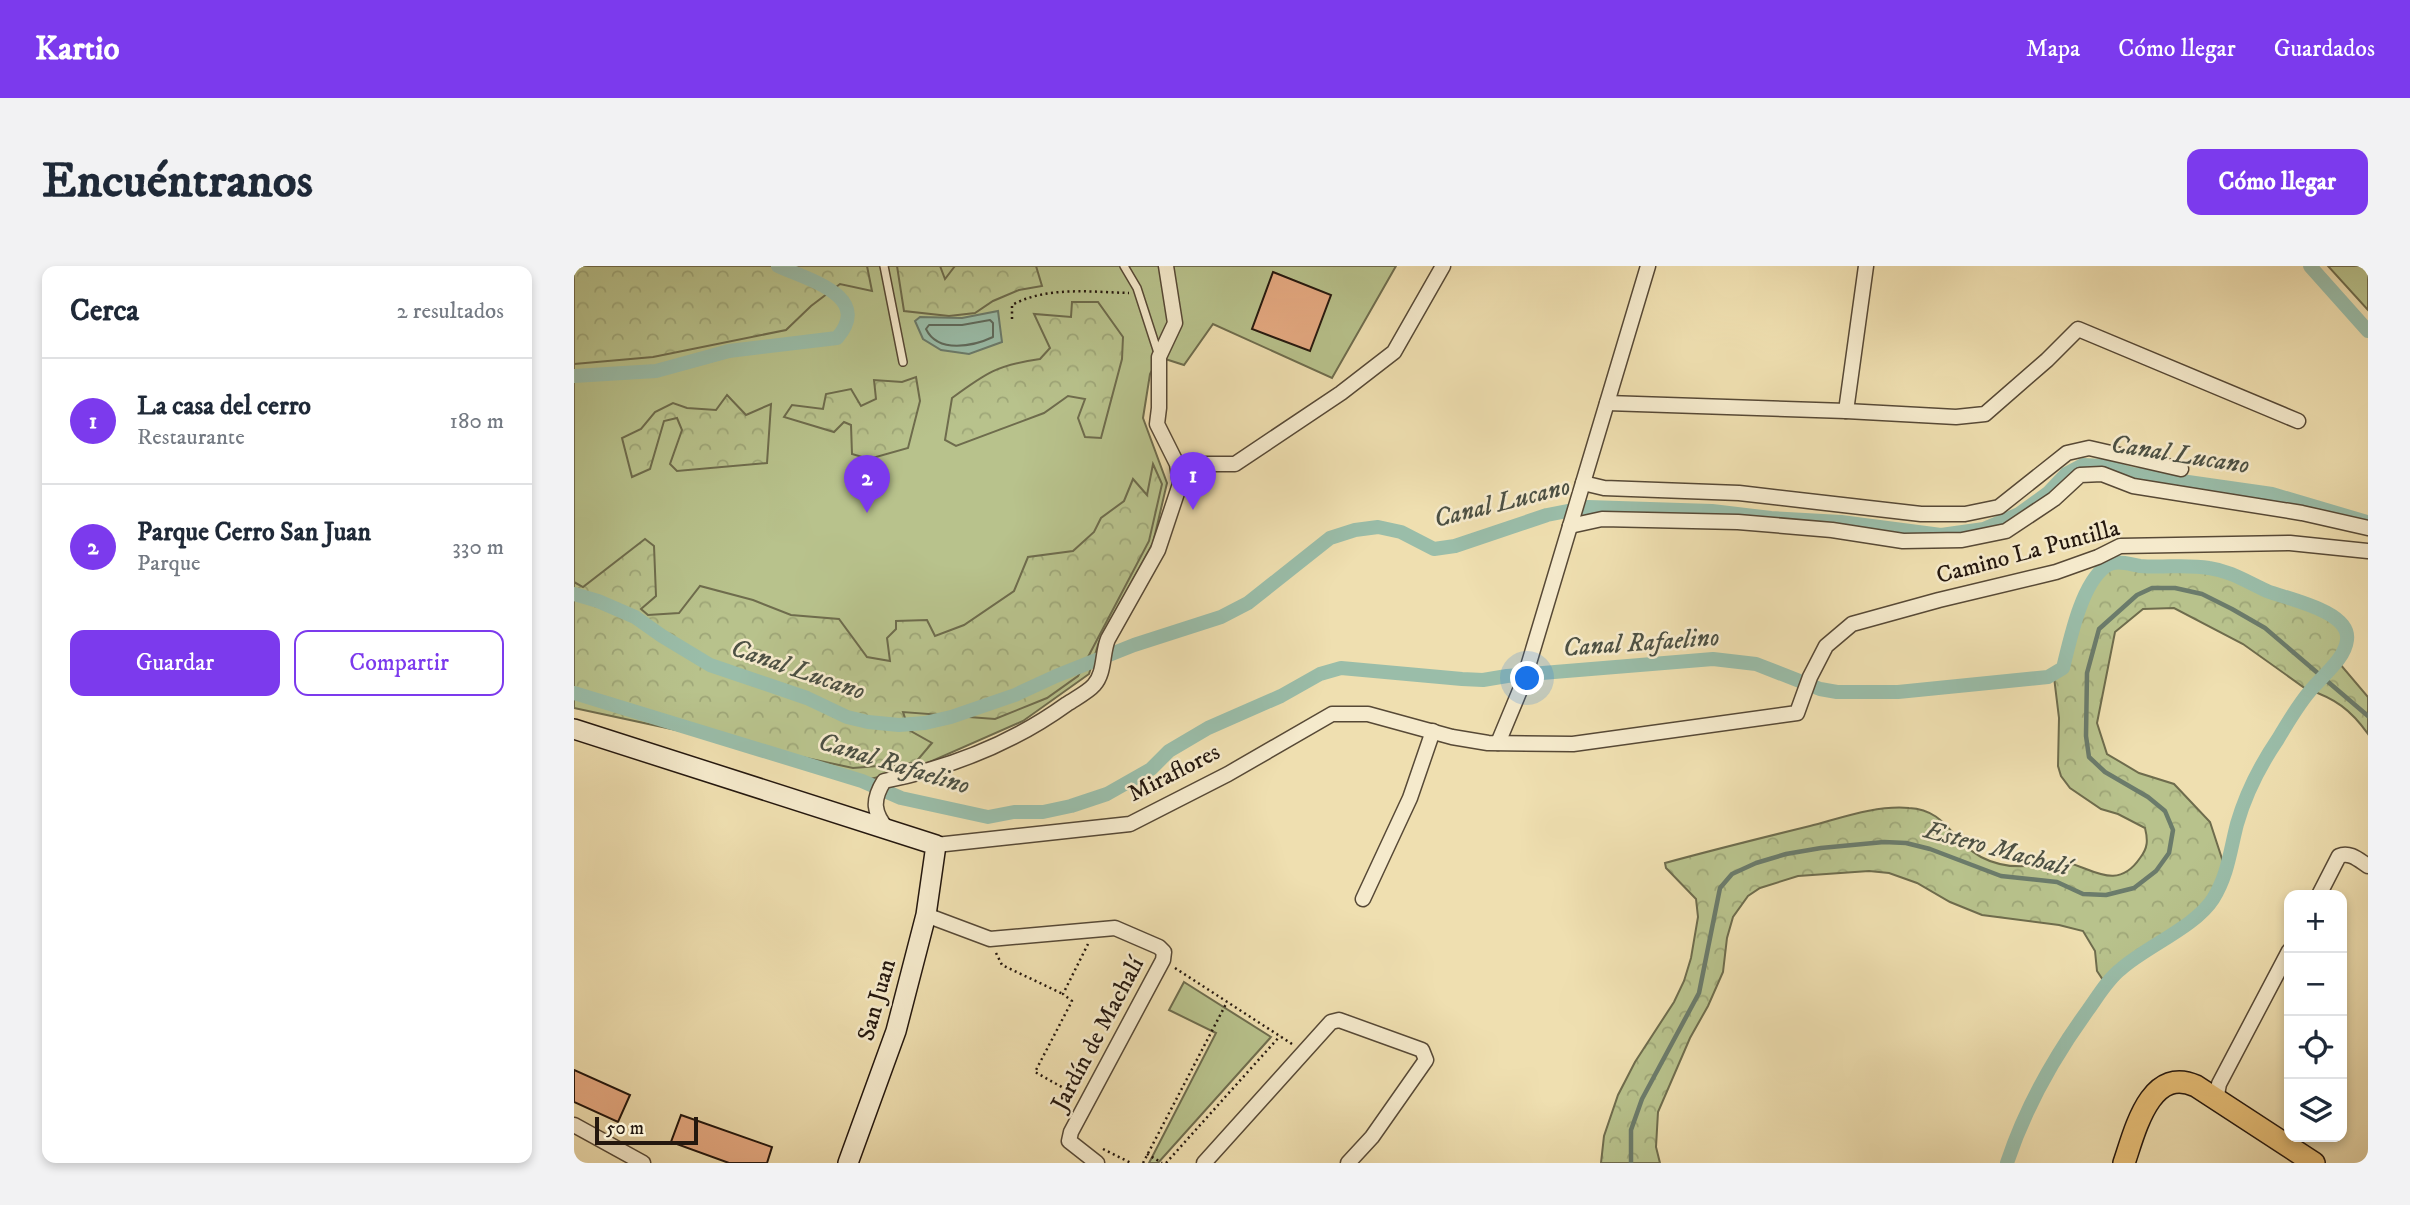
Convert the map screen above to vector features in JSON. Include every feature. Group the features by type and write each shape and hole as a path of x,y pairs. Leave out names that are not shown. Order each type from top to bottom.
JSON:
{"main road":[{"path":"2124,1163 2151,1097 2161,1087 2175,1082 2189,1083 2314,1163"}],"street":[{"path":"888,830 877,815 874,801 880,787 941,767 995,745 1040,723 1094,685 1101,670 1103,650 1158,550 1180,484 1177,464 1157,424 1159,356 1175,323 1166,266"},
{"path":"1180,484 1206,464 1235,464 1341,393 1394,352 1443,266"},
{"path":"1498,743 1523,683 1648,266"},
{"path":"1846,411 1866,266"},
{"path":"1607,403 1956,417 1985,414 2078,329 2298,421"},
{"path":"1583,483 1604,488 1739,493 1921,514 1965,514 1999,507 2067,453 2089,448 2181,469"},
{"path":"1571,522 1602,519 1738,522 1832,530 1903,541 1962,540 2006,531 2054,499 2080,475 2102,474 2133,486 2302,513 2368,528"},
{"name":"Camino La Puntilla","path":"1797,713 1810,677 1826,646 1852,624 2056,572 2120,546 2290,544 2368,551"},
{"name":"Miraflores","path":"574,729 936,845 1130,824 1228,774 1332,714 1368,714 1452,737 1498,743 1573,744 1797,713"},
{"path":"1363,899 1410,798 1433,732"},
{"name":"San Juan","path":"848,1163 896,1031 926,915 936,845"},
{"path":"2322,890 2339,856 2352,856 2368,866"},
{"name":"Jardín de Machalí","path":"926,915 990,940 1115,928 1159,947 1164,952 1163,960 1069,1141 1097,1163"},
{"path":"2216,1100 2219,1084 2288,953"},
{"path":"1204,1163 1331,1022 1339,1020 1422,1050 1426,1060 1372,1137 1348,1163"},
{"path":"574,1125 643,1163"}],"lane":[{"path":"884,266 903,362"},
{"path":"1124,266 1139,294 1159,356"}],"path":[{"path":"1012,319 1012,304 1042,295 1083,291 1139,294"},
{"path":"1063,994 1096,929"},
{"path":"990,940 1002,965 1063,994 1072,1001 1035,1072 1088,1101"},
{"path":"1163,960 1305,1052"},
{"path":"1143,1163 1227,1003"},
{"path":"1147,1154 1164,1163 1280,1036"}],"green space":[{"path":"574,266 1396,266 1332,378 1213,324 1184,365 1159,357 1150,374 1143,418 1167,483 1153,543 1099,642 1089,674 1023,721 916,768 862,781 574,693"},
{"path":"574,266 867,266 872,291 840,284 786,330 653,357 574,364"},
{"path":"897,266 940,266 945,279 955,266 1036,266 1042,286 1019,290 993,301 975,313 949,316 904,311"},
{"path":"2328,266 2368,266 2368,310"},
{"path":"1072,302 1098,302 1123,337 1122,359 1101,438 1085,437 1078,418 1085,399 1068,396 1044,413 956,446 945,440 952,398 993,371 1040,359 1050,348 1034,314 1071,317"},
{"path":"916,377 920,401 908,448 869,459 852,454 851,425 844,422 834,432 784,417 792,405 823,409 826,394 851,389 861,406 876,399 874,380 902,382"},
{"path":"727,395 746,415 771,404 767,463 677,471 670,464 682,430 677,418 664,421 650,469 632,477 622,438 641,429 655,412 673,403 687,408 716,410"},
{"path":"1153,464 1162,484 1149,541 1078,676 1047,698 995,719 903,712 909,730 932,743 915,763 853,768 574,708 574,582 583,587 645,539 654,546 656,596 641,609 648,615 679,613 700,586 753,600 791,615 839,619 867,657 890,661 887,638 896,629 896,621 927,620 935,636 964,625 1014,591 1028,557 1073,551 1094,532 1101,518 1124,501 1133,479 1147,495"},
{"path":"2117,565 2154,569 2188,567 2230,575 2267,594 2300,604 2340,626 2342,643 2334,657 2368,697 2368,734 2342,706 2326,696 2306,689 2243,644 2174,608 2143,609 2115,632 2097,723 2107,754 2139,773 2174,784 2210,822 2225,868 2208,901 2186,923 2119,966 2105,983 2097,971 2095,951 2083,931 2059,925 1982,915 1950,902 1917,883 1889,873 1869,871 1798,876 1760,888 1748,896 1733,917 1727,938 1723,972 1690,1038 1658,1112 1656,1147 1660,1163 1601,1163 1604,1136 1618,1095 1635,1062 1674,1002 1691,958 1698,917 1696,899 1666,868 1665,863 1884,808 1909,808 1932,814 1971,850 1981,857 2001,864 2031,866 2059,861 2111,876 2130,869 2140,858 2147,844 2145,828 2118,814 2101,809 2070,788 2061,776 2058,766 2059,718 2054,677 2062,672 2088,596 2105,572"},
{"path":"1184,982 1271,1037 1158,1163 1149,1163 1216,1033 1169,1010"}],"water":[{"path":"998,311 1002,342 969,354 941,350 923,339 915,321 920,317 962,318"}],"building":[{"path":"1273,272 1331,295 1310,351 1252,329"},
{"path":"574,1070 630,1095 618,1122 574,1102"},
{"path":"681,1115 772,1147 767,1163 729,1163 671,1142"}],"waterway":[{"name":"Canal Lucano","path":"574,376 656,371 729,351 837,338 846,323 847,311 842,300 819,283 778,266"},
{"path":"2310,266 2368,331"},
{"name":"Canal Lucano","path":"574,594 635,617 710,665 807,698 847,717 899,725 951,717 1015,695 1134,645 1221,617 1248,603 1330,538 1355,530 1378,527 1401,532 1434,549 1455,546 1547,515 1588,507 1712,511 1841,522 1941,535 1984,529 2019,514 2048,493 2066,474 2083,465 2104,466 2132,474 2272,494 2367,522"},
{"name":"Canal Rafaelino","path":"574,693 862,781 901,798 988,817 1014,812 1043,812 1107,794 1151,769 1169,751 1208,728 1281,696 1320,674 1341,668 1483,680 1713,659 1756,664 1820,689 1837,692 1898,692 2048,677 2063,668 2089,586 2105,567 2117,563 2217,569 2329,614 2346,630 2345,647 2338,661 2297,708 2260,769 2240,813 2225,872 2213,899 2195,919 2132,961 2107,983 2075,1028 2042,1084 2022,1122 2007,1163"},
{"name":"Estero Machalí","path":"1631,1163 1631,1130 1642,1099 1699,993 1720,888 1732,874 1786,854 1884,842 1906,843 1930,849 2001,876 2057,882 2083,894 2106,895 2134,888 2156,871 2169,853 2173,830 2165,811 2148,797 2105,772 2089,757 2086,736 2087,673 2099,629 2137,595 2152,588 2175,588 2202,594 2232,609 2265,628 2368,716"}],"place":[{"name":"La casa del cerro","path":"1193,510"},
{"name":"Parque Cerro San Juan","path":"867,513"}]}
